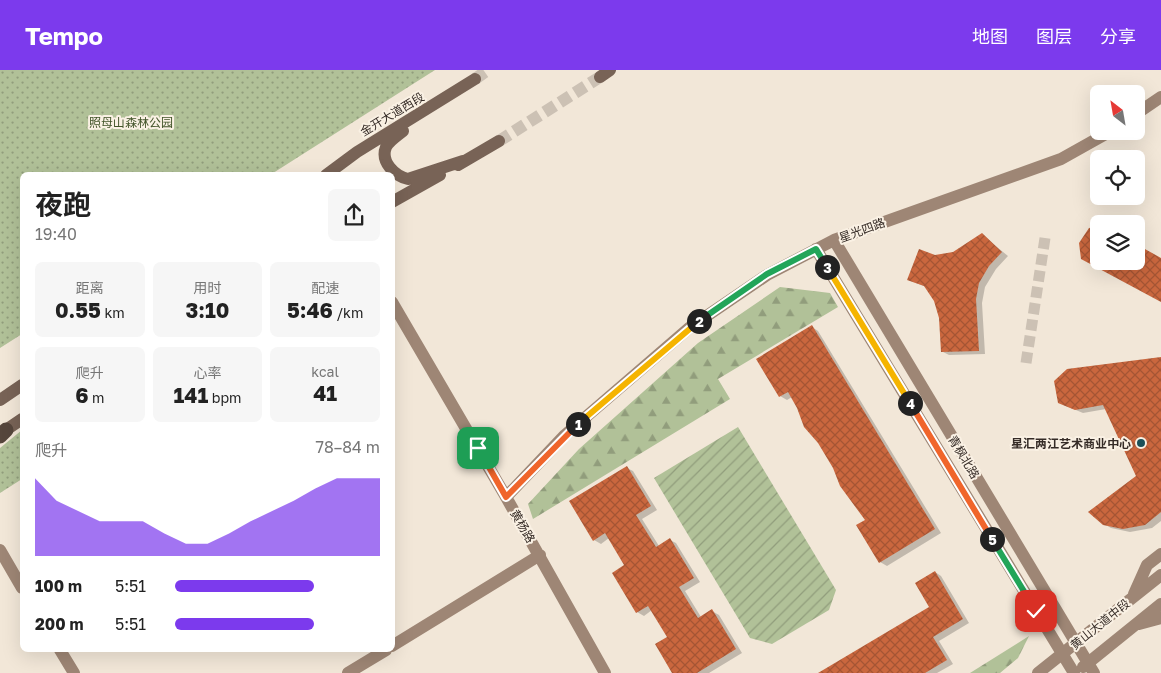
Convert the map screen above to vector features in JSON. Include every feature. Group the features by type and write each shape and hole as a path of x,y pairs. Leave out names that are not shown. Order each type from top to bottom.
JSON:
{"main road":[{"name":"金开大道西段","path":"330,172 357,152 475,80"},
{"path":"393,172 384,154 386,146 427,109"},
{"path":"395,200 498,141"},
{"path":"395,174 399,178 408,180 463,161"},
{"path":"0,400 20,386"},
{"path":"2,433 20,420"}],"street":[{"path":"1145,108 1161,97"},
{"name":"星光四路","path":"506,497 565,435 689,328 767,274 834,240 1062,159 1095,140"},
{"name":"青枫北路","path":"834,240 1091,668"},
{"name":"青枫北路","path":"816,249 1075,673"},
{"name":"黄杨路","path":"395,307 540,555 605,673"},
{"path":"0,550 20,585"},
{"path":"1133,597 1147,565 1161,554"},
{"path":"395,644 540,555"},
{"name":"黄山大道中段","path":"1038,673 1161,575"},
{"name":"黄山大道中段","path":"1075,673 1091,668 1134,626 1161,604"},
{"path":"1134,626 1161,618"},
{"path":"61,652 74,673"},
{"path":"348,673 383,652"}],"green space":[{"name":"照母山森林公园","path":"0,70 435,70 275,172 20,172 20,335 0,348"},
{"path":"780,287 830,293 838,307 718,379 730,399 533,519 528,504 579,449 698,343"},
{"path":"738,427 836,590 829,610 772,644 750,638 654,478"},
{"path":"20,432 20,480 0,493 0,448"},
{"path":"1029,636 1018,658 1000,673 970,673"}],"building":[{"path":"1089,228 1090,264 1081,259 1079,243"},
{"path":"982,233 1002,252 989,266 979,283 976,299 979,351 941,352 939,318 934,301 924,286 907,280 919,249 935,255 953,252"},
{"path":"1145,249 1161,258 1161,302 1101,270 1145,270"},
{"path":"812,325 935,529 879,563 856,525 865,520 840,486 833,468 818,443 804,427 797,408 788,392 779,397 756,359"},
{"name":"星汇两江艺术商业中心","path":"1161,357 1161,512 1145,525 1123,529 1103,525 1088,512 1136,476 1103,405 1075,410 1058,403 1054,381 1067,369"},
{"path":"627,466 651,506 636,515 656,547 670,538 694,578 679,587 698,618 712,609 736,649 697,673 672,673 655,644 667,637 648,606 636,613 612,573 624,565 605,533 593,541 569,501"},
{"path":"935,571 963,619 933,637 947,660 925,673 818,673 929,607 915,583"}],"tunnel":[{"path":"475,79 488,70"},
{"path":"499,141 600,77"},
{"path":"1026,363 1045,238"}],"place":[{"name":"星汇两江艺术商业中心","path":"1141,443"}],"route":[{"path":"478,448 506,497 565,435 689,328 767,274 816,249 1036,611"}]}
